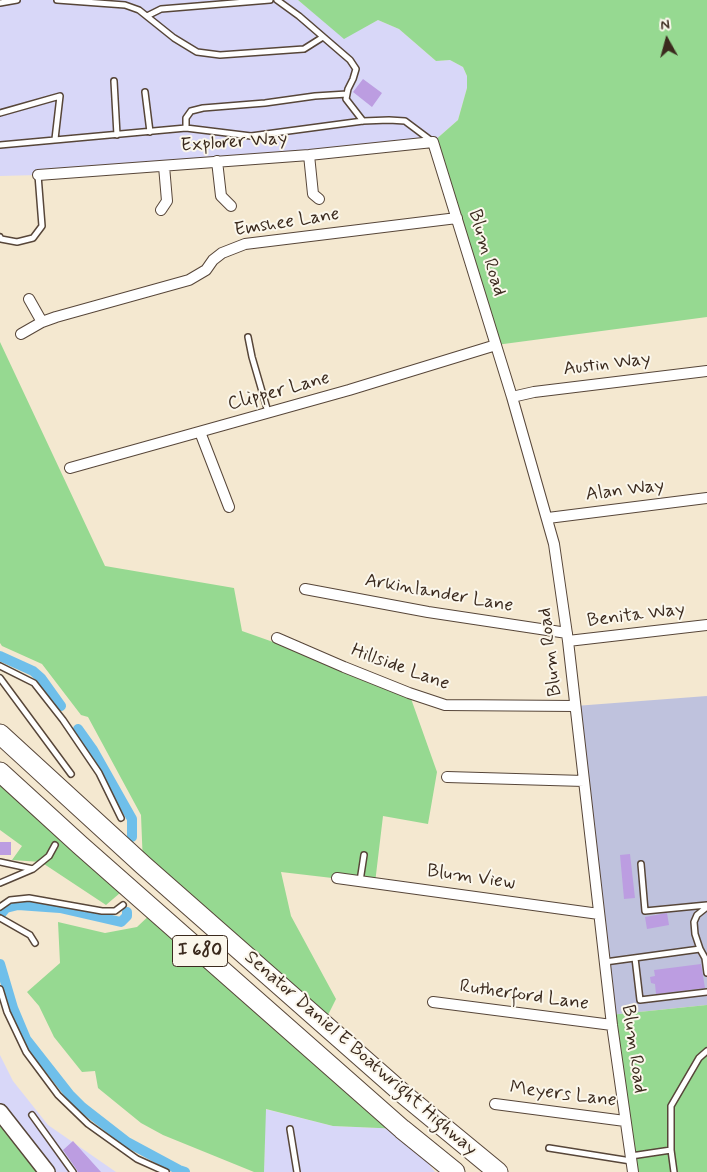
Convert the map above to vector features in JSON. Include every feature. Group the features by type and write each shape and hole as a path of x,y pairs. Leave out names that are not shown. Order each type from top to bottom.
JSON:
{"highway":[{"name":"Senator Daniel E Boatwright Highway","path":"0,734 143,865 402,1093 498,1172"},
{"name":"Senator Daniel E Boatwright Highway","path":"0,772 402,1129 455,1172"},
{"path":"402,1129 435,1172"}],"main road":[{"path":"0,1112 46,1172"}],"street":[{"name":"Explorer Way","path":"38,175 309,155 433,142"},
{"name":"Blum Road","path":"433,142 548,518 559,570 604,962 632,1163"},
{"path":"309,155 313,194 319,199"},
{"path":"217,161 221,196 231,206"},
{"path":"161,210 167,202 164,166"},
{"name":"Emshee Lane","path":"21,334 42,322 188,280 206,270 213,260 222,253 245,244 457,218"},
{"path":"29,299 42,322"},
{"name":"Clipper Lane","path":"70,468 349,390 496,345"},
{"name":"Austin Way","path":"512,397 534,392 707,371"},
{"path":"200,432 229,507"},
{"name":"Alan Way","path":"548,518 707,498"},
{"name":"Arkinlander Lane","path":"305,589 568,637"},
{"name":"Benita Way","path":"568,637 707,625"},
{"name":"Hillside Lane","path":"277,638 409,693 445,705 576,706"},
{"path":"448,777 584,781"},
{"name":"Blum View","path":"338,878 599,914"},
{"name":"Rutherford Lane","path":"433,1002 612,1025"},
{"name":"Meyers Lane","path":"495,1104 626,1121"}],"lane":[{"path":"0,2 17,0"},
{"path":"57,0 125,5 139,10 174,38 197,52 220,55 304,49 323,37"},
{"path":"147,16 161,9 270,0"},
{"path":"277,0 299,16 350,60 356,69 346,99 363,122"},
{"path":"114,81 117,134"},
{"path":"145,92 150,132"},
{"path":"186,128 186,118 192,111 203,108 264,104 315,96 347,94"},
{"path":"0,113 60,96 55,139"},
{"path":"0,145 186,128 251,136 389,120 405,121 433,142"},
{"path":"0,237 1,239 17,242 32,238 42,226 38,175"},
{"path":"248,338 268,413"},
{"path":"0,666 34,683 63,720 99,772 121,818"},
{"path":"0,678 70,774"},
{"path":"0,883 33,868 49,856 55,845"},
{"path":"360,881 364,855"},
{"path":"0,862 33,868"},
{"path":"641,864 645,911 707,906"},
{"path":"0,907 10,900 29,898 102,911 115,911 122,905"},
{"path":"707,906 697,915 694,922 695,934 705,958 707,973"},
{"path":"0,918 30,935 35,943"},
{"path":"604,962 700,949"},
{"path":"635,958 640,1000 707,992"},
{"path":"0,989 7,1012 26,1052 58,1095 88,1124 137,1159 166,1172"},
{"path":"674,1172 671,1150 671,1106 699,1058 707,1052"},
{"path":"32,1115 73,1172"},
{"path":"290,1128 297,1172"},
{"path":"549,1148 632,1163 671,1150"}],"shaded area":[{"path":"0,0 298,0 344,38 378,20 399,29 436,61 450,60 463,67 467,76 467,88 458,120 433,142 38,175 0,176"},
{"path":"707,696 707,1005 610,1015 575,706"},
{"path":"0,1055 13,1081 48,1125 116,1172 47,1172 0,1112"},
{"path":"265,1109 333,1126 402,1129 435,1172 264,1172"}],"green space":[{"path":"298,0 707,0 707,317 496,345 433,142 458,120 467,88 467,76 463,67 450,60 436,61 399,29 378,20 344,39"},
{"path":"0,342 105,566 234,588 242,631 344,667 409,693 437,772 428,824 383,816 375,883 281,872 291,916 336,999 324,1023 143,865 141,815 88,717 81,715 42,664 2,646 0,643"},
{"path":"0,772 127,887 106,905 41,862 12,860 22,846 0,830"},
{"path":"154,911 402,1129 333,1126 266,1109 264,1172 254,1172 163,1135 141,1123 98,1088 95,1071 82,1072 54,1037 39,1006 27,992 60,963 58,922 105,933 137,927"},
{"path":"707,1005 707,1172 633,1172 610,1015"},
{"path":"0,1112 47,1172 0,1172"}],"building":[{"path":"363,79 382,93 372,107 353,92"},
{"path":"0,842 11,842 11,855 0,855"},
{"path":"630,854 635,898 624,899 620,855"},
{"path":"667,913 669,925 647,929 645,917"},
{"path":"701,964 705,988 656,994 655,984 651,983 650,977 655,976 654,970"},
{"path":"73,1141 101,1172 78,1172 63,1150"}],"waterway":[{"path":"0,656 33,671 41,678 61,706"},
{"path":"78,729 93,750 132,819 132,837"},
{"path":"0,915 6,908 18,905 60,908 121,922 127,916 127,912"},
{"path":"0,964 13,1008 26,1039 70,1095 82,1107 127,1142 185,1172"}]}
